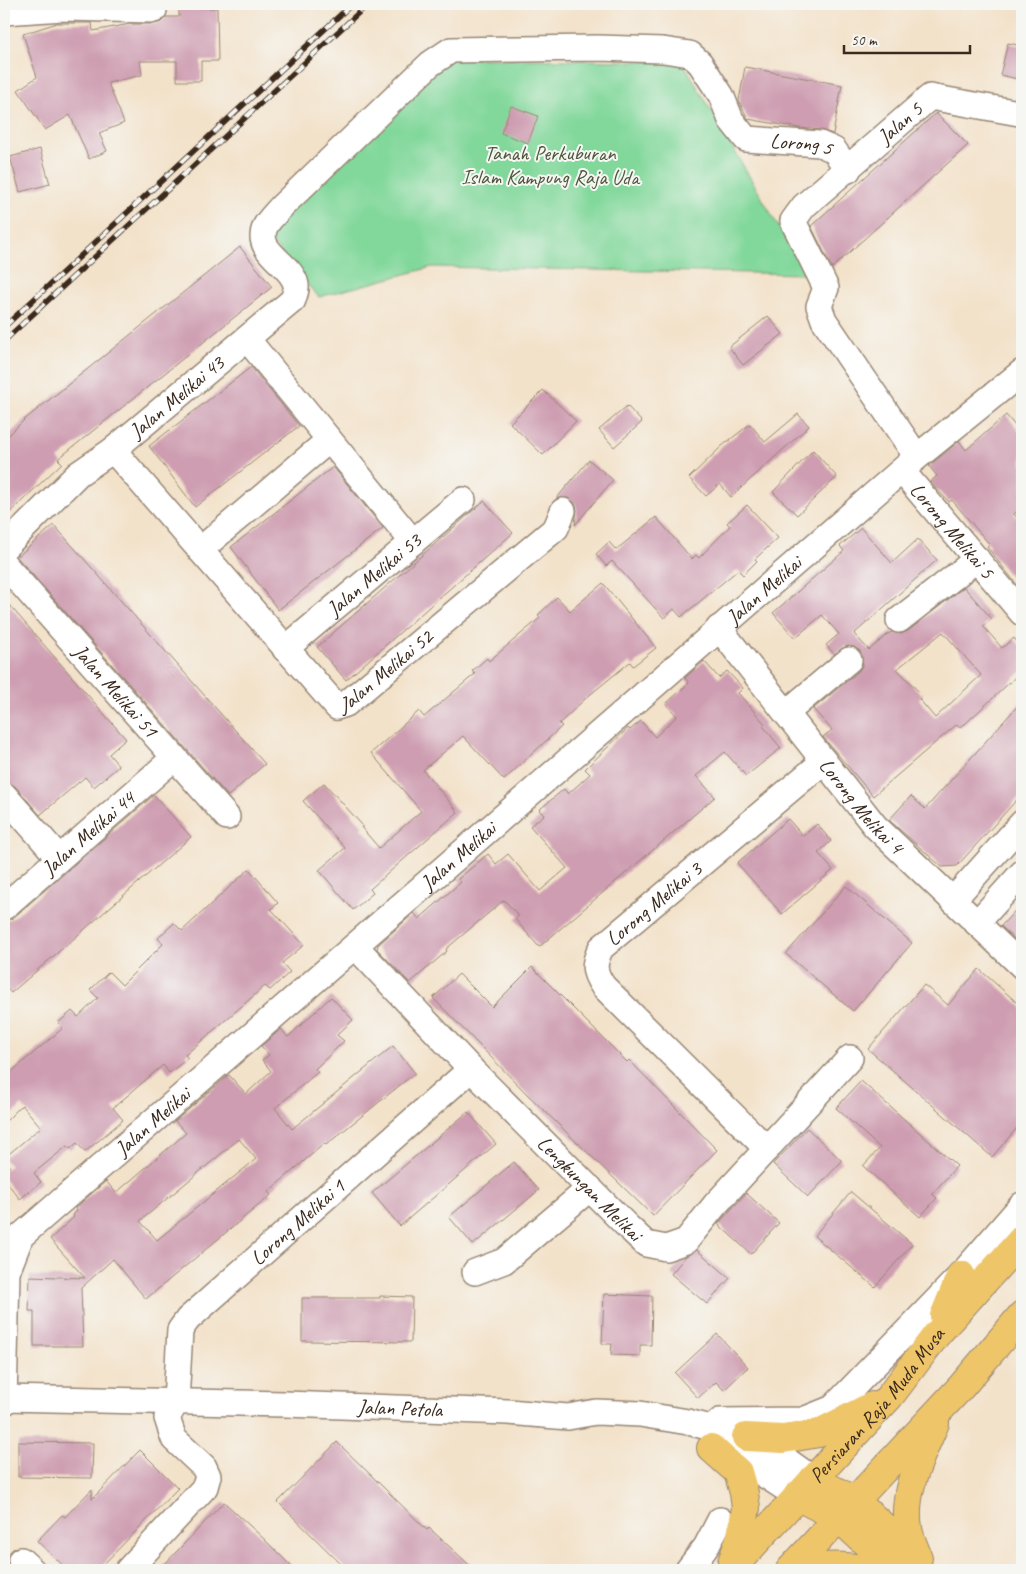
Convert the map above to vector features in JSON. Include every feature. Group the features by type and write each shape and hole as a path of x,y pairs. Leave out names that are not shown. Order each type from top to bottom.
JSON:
{"main road":[{"name":"Persiaran Raja Muda Musa","path":"729,1570 890,1396 937,1334 1022,1239"},
{"path":"937,1334 961,1276"},
{"path":"790,1570 943,1406 1022,1315"},
{"path":"746,1437 783,1440 819,1433 890,1396"},
{"path":"913,1566 908,1528 909,1491 915,1470 943,1406"},
{"path":"710,1448 738,1472 744,1493 746,1508 741,1536 729,1570"},
{"path":"805,1488 847,1509 913,1566"},
{"path":"797,1570 813,1567 867,1570"}],"street":[{"path":"4,12 63,8 154,10"},
{"name":"Lorong 5","path":"263,234 266,225 282,206 430,64 451,50 598,48 663,50 690,54 700,63 721,95 731,120 746,139 820,144 834,150 848,170"},
{"name":"Jalan 5","path":"848,170 930,97 1020,113"},
{"name":"Lorong Melikai 5","path":"848,170 804,206 793,220 826,288 819,306 824,320 910,464 977,559 1022,613"},
{"name":"Jalan Melikai 43","path":"4,548 78,474 113,450 293,300 297,287 293,277 264,245 263,234"},
{"path":"247,339 413,542"},
{"name":"Jalan Melikai","path":"4,1400 7,1272 21,1236 214,1066 356,947 719,628 910,464 1022,372"},
{"path":"200,550 329,440"},
{"name":"Jalan Melikai 52","path":"113,450 337,708 346,704 556,528 563,511"},
{"name":"Jalan Melikai 53","path":"285,649 462,500"},
{"path":"899,620 977,559"},
{"name":"Jalan Melikai 51","path":"4,564 227,816"},
{"name":"Lorong Melikai 4","path":"719,628 875,826 1022,966"},
{"path":"786,713 849,660"},
{"name":"Jalan Melikai 44","path":"4,906 174,758"},
{"name":"Lorong Melikai 3","path":"767,1149 603,986 594,973 595,960 601,948 824,761"},
{"path":"4,795 59,858"},
{"path":"953,900 1022,824"},
{"path":"977,922 1022,873"},
{"name":"Lengkungan Melikai","path":"356,947 471,1069 646,1244 666,1248 686,1241 850,1058"},
{"name":"Lorong Melikai 1","path":"128,1570 205,1487 208,1476 204,1467 174,1440 168,1418 176,1402 180,1330 188,1319 471,1069"},
{"path":"476,1272 504,1261 590,1188"},
{"path":"688,1422 803,1420 833,1408 961,1276 1022,1204"},
{"name":"Jalan Petola","path":"4,1400 176,1402 508,1412 568,1416 596,1412 640,1414 688,1422 746,1437 786,1460 805,1488"},
{"path":"568,1416 594,1426 687,1437 805,1488"},
{"path":"688,1570 706,1547 720,1520"}],"green space":[{"name":"Tanah Perkuburan Islam Kampung Raja Uda","path":"450,58 683,62 806,274 432,267 319,297 297,274 270,239 275,222"}],"building":[{"path":"179,8 217,8 218,61 201,61 201,81 177,81 177,61 140,61 142,75 108,83 124,123 99,133 107,151 89,159 70,115 45,130 18,90 37,77 23,34 57,23 92,23 93,31 130,24 154,24 161,22 166,17 179,17"},
{"path":"1008,43 1022,46 1022,80 1000,75"},
{"path":"745,67 842,85 833,134 821,130 748,119 739,101"},
{"path":"511,106 538,116 528,143 501,133"},
{"path":"936,113 968,145 832,268 811,226"},
{"path":"40,149 50,184 20,192 10,157"},
{"path":"240,247 272,287 58,459 62,463 4,518 4,440 24,420"},
{"path":"768,316 783,334 743,365 729,347"},
{"path":"251,367 299,426 195,507 149,446"},
{"path":"543,390 576,421 543,455 510,423"},
{"path":"627,406 642,422 614,447 599,430"},
{"path":"798,414 809,426 731,497 720,484 706,496 689,478 722,446 750,424 765,442"},
{"path":"1006,415 1022,434 1022,507 1014,514 1022,525 1022,591 987,547 990,545 952,500 949,502 930,482 937,476 929,466 959,441 966,450"},
{"path":"813,450 837,477 797,515 773,492"},
{"path":"589,460 613,480 575,525 577,510 575,503 568,498 556,499"},
{"path":"333,467 383,528 278,610 231,547"},
{"path":"484,501 513,533 346,680 317,647"},
{"path":"747,505 778,538 755,559 757,561 743,575 738,570 681,617 674,609 664,618 612,561 606,566 596,554 609,542 616,550 656,517 692,559 696,555 699,558 730,526 727,523"},
{"path":"54,525 265,764 228,796 17,557"},
{"path":"861,528 892,563 918,539 937,560 854,634 869,650 891,632 901,634 908,631 964,587 992,619 983,626 1002,648 1014,638 1022,648 1022,671 965,724 959,727 956,725 873,796 823,737 832,730 813,709 859,671 863,664 860,651 854,647 847,646 834,654 826,645 839,634 822,615 795,638 773,613 844,551 840,546","holes":["943,632 981,675 935,718 919,699 922,695 897,669"]},
{"path":"603,583 656,648 633,666 630,662 586,698 559,724 562,726 504,780 463,736 423,770 458,812 370,889 373,893 353,910 319,870 345,848 303,801 324,783 363,826 361,827 379,848 421,811 371,753 419,711 424,717 475,674 472,671 487,658 489,661 540,618 538,615 557,597 570,611"},
{"path":"4,599 126,739 109,754 119,766 94,787 85,777 40,815 15,786 4,781"},
{"path":"704,661 719,678 727,671 743,688 738,693 765,724 763,726 781,748 746,776 725,752 696,776 715,797 539,947 515,919 519,916 504,900 446,949 447,951 410,983 377,949 378,945 414,913 419,919 461,882 458,879 488,854 496,864 508,854 540,891 567,868 530,826 544,815 539,810 564,789 568,794 590,774 585,769 628,728 630,730 641,721 655,737 677,716 666,704 689,683 685,678"},
{"path":"1022,701 1022,794 957,866 942,867 889,820 911,796 925,809"},
{"path":"154,795 191,837 11,993 4,985 4,921 13,918"},
{"path":"788,819 803,836 817,824 831,841 818,853 833,870 782,914 737,863"},
{"path":"249,869 278,903 271,909 304,945 282,963 290,972 270,990 265,986 185,1055 188,1058 169,1073 163,1065 113,1108 123,1120 85,1152 77,1143 70,1149 67,1146 34,1173 41,1182 20,1199 4,1179 4,1171 10,1166 4,1158 41,1127 22,1105 4,1123 4,1078 63,1028 58,1023 72,1011 78,1017 98,998 90,990 109,972 122,985 163,944 158,938 174,923 182,931"},
{"path":"846,886 912,943 853,1011 786,954"},
{"path":"1022,903 1022,946 1001,926"},
{"path":"532,967 627,1062 629,1060 717,1150 653,1216 528,1095 433,998 459,974 492,1007"},
{"path":"979,969 1022,1007 1022,1122 992,1157 868,1049 924,985 948,1005"},
{"path":"331,997 353,1020 337,1035 344,1041 315,1069 318,1072 275,1108 292,1129 393,1046 415,1073 326,1145 325,1143 268,1192 271,1195 146,1299 113,1259 81,1288 83,1346 34,1346 34,1311 29,1311 30,1276 85,1278 50,1239 74,1217 73,1215 77,1211 75,1208 106,1181 116,1193 186,1133 175,1121 229,1075 246,1094 271,1071 262,1060 269,1055 261,1046 281,1029 288,1037","holes":["239,1139 256,1159 157,1240 140,1221"]},
{"path":"861,1081 957,1166 932,1194 937,1198 920,1217 863,1166 880,1148 836,1108"},
{"path":"468,1112 496,1144 400,1226 372,1193"},
{"path":"807,1128 842,1161 808,1197 773,1164"},
{"path":"514,1162 539,1190 473,1245 449,1217"},
{"path":"851,1192 912,1244 875,1287 814,1236"},
{"path":"746,1193 779,1223 751,1254 718,1224"},
{"path":"697,1250 730,1278 707,1304 671,1274 686,1256"},
{"path":"604,1294 652,1296 651,1345 640,1345 640,1356 611,1355 612,1344 602,1344"},
{"path":"380,1296 412,1297 411,1342 302,1341 302,1298 380,1298"},
{"path":"717,1334 748,1367 724,1390 716,1382 698,1398 675,1373"},
{"path":"18,1442 93,1443 92,1478 18,1477"},
{"path":"337,1442 427,1530 429,1528 475,1570 347,1570 278,1502"},
{"path":"140,1450 178,1488 98,1570 68,1570 37,1541 62,1515 65,1517 92,1489 92,1499"},
{"path":"224,1502 263,1538 295,1570 159,1570"}],"railway":[{"path":"4,327 352,4"},
{"path":"4,341 368,4"}]}
